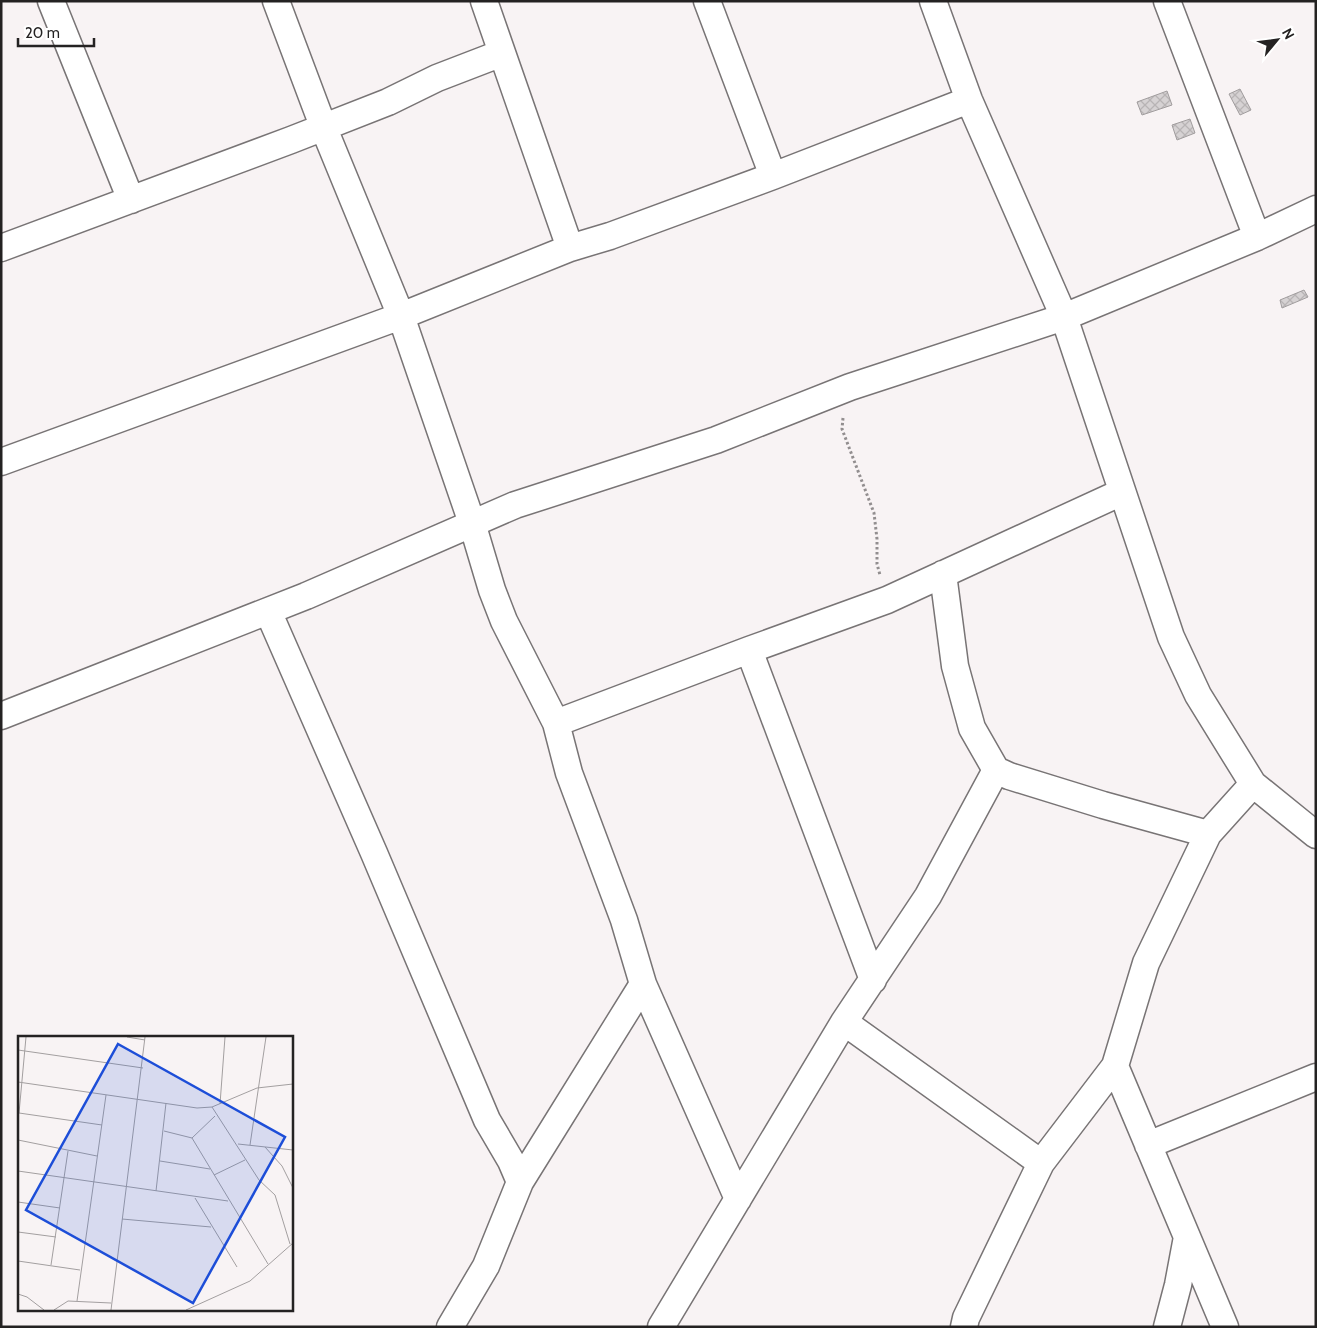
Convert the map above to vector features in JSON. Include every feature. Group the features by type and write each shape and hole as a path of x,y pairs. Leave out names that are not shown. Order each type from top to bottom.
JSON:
{"street":[{"path":"51,1 131,200"},
{"path":"276,1 323,126 401,316 504,621 556,723 569,773 624,920 643,984 738,1199"},
{"path":"484,1 570,248"},
{"path":"707,1 774,176"},
{"path":"933,1 970,100 1064,317 1171,637 1198,695 1253,784 1311,824"},
{"path":"1166,1 1257,237"},
{"path":"1,248 291,140 388,102 436,78 502,53"},
{"path":"1,462 401,316 570,248 610,236 774,176 970,100"},
{"path":"1,716 306,596 515,504 716,440 850,387 1064,317 1257,237 1316,209"},
{"path":"556,723 887,600 1122,492"},
{"path":"943,574 954,666 972,728 996,770 1009,776 1103,805 1208,834"},
{"path":"268,611 374,853 487,1120 511,1161 520,1182"},
{"path":"749,650 873,980"},
{"path":"661,1327 844,1022 928,896 996,770"},
{"path":"964,1327 966,1318 1041,1163 1115,1066 1146,963 1208,834 1253,784"},
{"path":"450,1327 486,1266 520,1182 643,984"},
{"path":"844,1022 1041,1163"},
{"path":"1115,1066 1225,1327"},
{"path":"1148,1145 1316,1076"},
{"path":"1166,1327 1178,1285 1187,1237"}],"path":[{"path":"850,387 844,406 842,429 874,513 877,564 887,600"}],"building":[{"path":"1240,89 1251,110 1240,115 1229,94"},
{"path":"1167,91 1172,105 1142,115 1137,102"},
{"path":"1190,119 1195,133 1177,140 1172,125"},
{"path":"1304,290 1308,297 1282,308 1280,300"}]}
